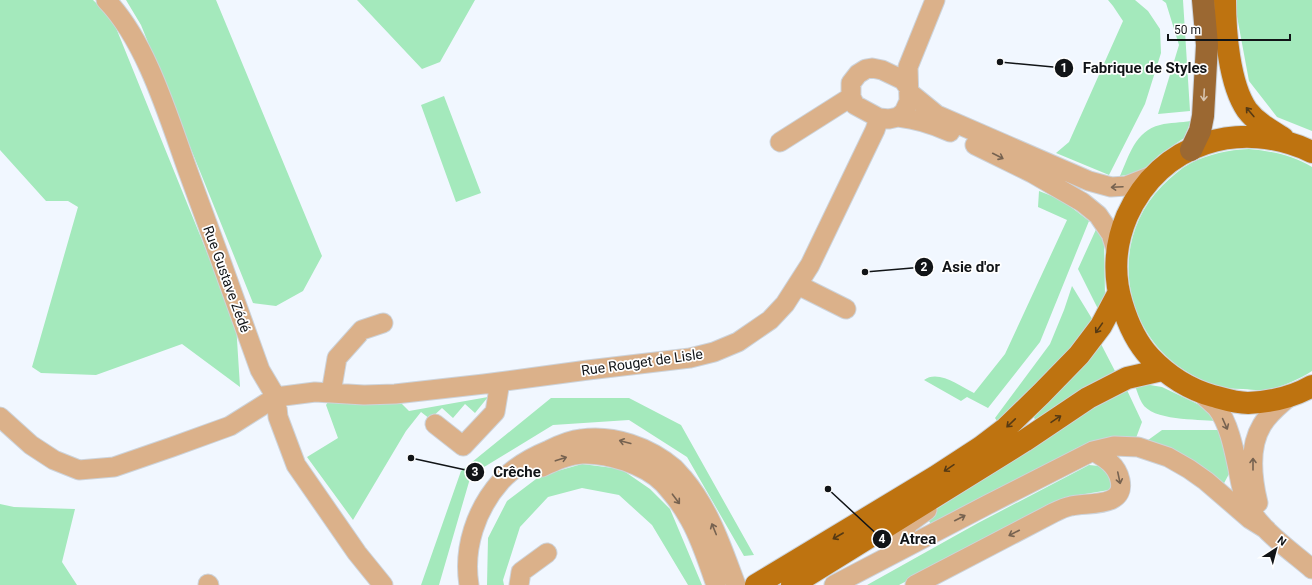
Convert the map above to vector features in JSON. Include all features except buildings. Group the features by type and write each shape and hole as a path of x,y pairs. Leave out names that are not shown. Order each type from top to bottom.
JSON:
{"highway":[{"path":"1191,150 1200,130 1203,116 1207,45 1203,0"}],"main road":[{"path":"1225,0 1225,20 1232,70 1238,93 1247,109 1255,118 1273,132 1302,148"},
{"path":"1302,148 1266,138 1252,136 1231,137 1210,142 1177,156 1165,164 1154,175 1132,205 1122,228 1117,253 1116,274 1118,294 1127,322 1142,348 1162,370 1181,383 1201,393 1230,401 1247,403 1290,396 1312,386"},
{"path":"756,585 886,508 982,447 1011,423 1079,354 1101,326 1118,294"},
{"path":"792,585 1024,441 1088,398 1126,378 1162,370"}],"street":[{"name":"Rue Gustave Zédé","path":"106,0 126,26 144,58 164,104 260,370 276,397 278,417 296,465 356,553"},
{"path":"888,117 904,112 909,101 908,67 935,0"},
{"path":"882,70 897,61 908,49 927,19"},
{"path":"1117,253 1111,234 1098,216 1082,202 1032,173 942,128 915,119 888,117 855,105 851,97 851,83 858,74 866,69 872,68 882,70 903,80 909,90 937,115 1090,181 1111,187 1126,186 1154,175"},
{"path":"780,142 851,97"},
{"name":"Rue Rouget de Lisle","path":"276,397 315,392 395,394 500,382 690,358 714,352 738,342 770,320 785,304 798,285 810,265 875,130 888,117"},
{"path":"798,285 846,309"},
{"path":"330,393 337,358 362,330 383,323"},
{"path":"435,424 463,446 495,412 500,382"},
{"path":"1201,393 1218,409 1226,425 1233,445 1242,492 1247,504 1256,518 1266,529 1312,569"},
{"path":"1266,529 1259,511 1253,485 1252,461 1254,443 1262,425 1272,412 1290,396"},
{"path":"0,416 31,445 54,460 79,470 114,467 230,426 276,397"},
{"path":"466,580 471,536 476,521 491,495 502,480 532,457 557,446 581,439 603,438 638,446 657,456 674,468 690,486 704,506 719,574"},
{"path":"888,556 909,523 1024,441"},
{"path":"834,585 1093,451 1114,446 1138,447 1168,457 1206,481 1250,519 1266,529"},
{"path":"915,585 1053,513 1070,506 1107,502 1115,497 1120,490 1120,481 1117,470 1106,459 1093,451"},
{"path":"481,585 478,568 482,538 486,525 500,501 510,488 523,477 560,458 581,454 602,454 631,463 662,482 688,516 719,574 736,585"},
{"path":"356,553 375,585"},
{"path":"356,553 383,585"},
{"path":"519,585 521,572 547,553"}],"green space":[{"path":"0,0 93,0 112,18 236,324 240,387 182,344 96,375 41,373 32,367 78,207 68,201 46,201 0,150"},
{"path":"126,0 216,0 322,256 303,291 276,306 253,303 141,25"},
{"path":"357,0 475,0 440,62 422,69"},
{"path":"1108,0 1135,0 1148,11 1160,29 1161,53 1145,104 1109,175 1056,153 1069,142 1123,21"},
{"path":"1162,0 1183,0 1190,111 1158,114 1179,45 1166,3"},
{"path":"1237,0 1312,0 1312,131 1277,117 1249,81 1236,11"},
{"path":"444,96 481,193 456,202 421,105"},
{"path":"1191,121 1184,138 1159,155 1141,173 1120,176 1134,145 1144,133 1151,128 1160,125"},
{"path":"1249,149 1281,154 1297,159 1312,167 1312,371 1289,383 1270,389 1261,390 1227,388 1205,381 1184,370 1163,353 1147,332 1135,308 1130,283 1129,257 1134,232 1145,208 1162,186 1179,171 1191,163 1205,157 1234,150"},
{"path":"1039,191 1062,200 1089,221 1040,342 988,408 967,397 961,401 924,380 936,376 942,377 974,393 1005,354 1067,220 1038,207"},
{"path":"1098,225 1104,236 1105,296 1099,311 1078,269"},
{"path":"1072,286 1094,322 1040,382 997,421 995,418 1050,344"},
{"path":"1101,344 1116,373 1035,420 1034,417"},
{"path":"1144,384 1162,387 1208,409 1216,421 1176,418 1155,413 1147,409 1142,403 1135,386"},
{"path":"1126,388 1142,422 1136,438 1077,448 932,526 926,516 995,471 1069,418"},
{"path":"488,397 475,413 465,404 453,418 442,408 430,419 421,412 406,431 353,520 307,457 338,438 326,405 328,402 401,403 409,411"},
{"path":"551,398 629,398 681,425 754,555 744,556 687,457 629,420 553,425 471,475 439,585 421,585 461,471"},
{"path":"1162,430 1222,430 1230,472 1222,487 1144,443"},
{"path":"582,464 621,469 650,489 670,509 702,585 688,585 652,525 619,495 582,488 548,497 520,527 503,580 504,585 487,585 488,538 507,501 540,476"},
{"path":"1089,465 1099,466 1112,475 1113,484 1109,490 1067,497 899,585 867,585 978,523"},
{"path":"0,504 14,507 75,509 62,562 77,585 0,585"}],"place":[{"name":"Fabrique de Styles","path":"1000,62"},
{"name":"Asie d'or","path":"865,272"},
{"name":"Crêche","path":"411,458"},
{"name":"Atrea","path":"828,489"}]}
